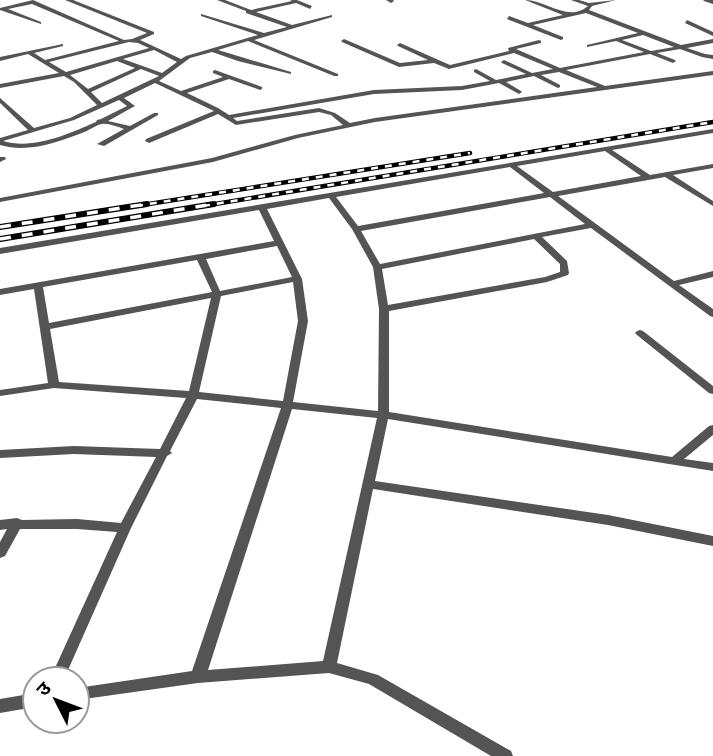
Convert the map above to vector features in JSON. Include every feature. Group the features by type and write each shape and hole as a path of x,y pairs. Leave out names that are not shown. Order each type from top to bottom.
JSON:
{"street":[{"path":"44,62 152,33 68,0"},
{"path":"220,0 292,27"},
{"path":"527,0 569,15"},
{"path":"574,0 645,33 712,57"},
{"path":"528,25 613,0"},
{"path":"706,0 713,2"},
{"path":"248,12 294,1 310,7"},
{"path":"1,8 30,2 121,40"},
{"path":"43,6 53,3"},
{"path":"1,8 39,23"},
{"path":"9,18 19,15"},
{"path":"203,15 263,36"},
{"path":"0,141 72,119 155,81 180,61 330,16"},
{"path":"509,18 561,38"},
{"path":"687,22 713,34"},
{"path":"589,46 645,33"},
{"path":"134,40 180,61"},
{"path":"250,40 336,75"},
{"path":"617,40 673,61"},
{"path":"344,41 399,65 433,61"},
{"path":"227,117 374,92 462,88 713,41"},
{"path":"401,45 445,66 455,66 539,42"},
{"path":"0,59 61,45"},
{"path":"0,86 66,74 152,49"},
{"path":"510,49 604,88"},
{"path":"212,50 233,59 252,60 289,73"},
{"path":"28,52 66,74 101,105"},
{"path":"116,59 163,75"},
{"path":"503,62 558,86"},
{"path":"88,91 139,68"},
{"path":"477,71 519,92"},
{"path":"215,72 260,88"},
{"path":"0,200 213,160 297,136 349,126 713,73"},
{"path":"181,93 229,76"},
{"path":"447,79 462,88"},
{"path":"155,81 219,111 240,124 319,110 333,114 349,126"},
{"path":"0,141 10,148 32,146 60,138 132,106 119,97"},
{"path":"0,100 34,131"},
{"path":"149,141 219,111"},
{"path":"101,144 156,114"},
{"path":"99,121 131,128"},
{"path":"0,251 713,131"},
{"path":"606,149 649,178"},
{"path":"511,165 713,314"},
{"path":"356,229 713,166"},
{"path":"667,175 713,204"},
{"path":"329,667 383,415 384,310 377,267 356,229 331,195"},
{"path":"198,677 287,407 303,321 297,279 262,207"},
{"path":"377,267 591,225"},
{"path":"384,310 547,279 565,273 564,263 536,236"},
{"path":"0,292 279,243"},
{"path":"63,665 125,528 166,453 193,395 217,294 201,256"},
{"path":"672,284 713,274"},
{"path":"45,327 297,279"},
{"path":"38,285 54,385"},
{"path":"640,333 713,391"},
{"path":"0,393 54,385 193,395 383,415 713,467"},
{"path":"674,461 713,429"},
{"path":"0,454 74,450 166,453"},
{"path":"368,484 608,520 713,541"},
{"path":"0,525 17,523 125,528"},
{"path":"0,553 17,523"},
{"path":"91,692 198,677 329,667 373,679 505,756"},
{"path":"0,706 21,702"}],"railway":[{"path":"203,206 713,122"},
{"path":"136,206 470,153"},
{"path":"0,227 147,204"},
{"path":"0,239 214,204"}]}
